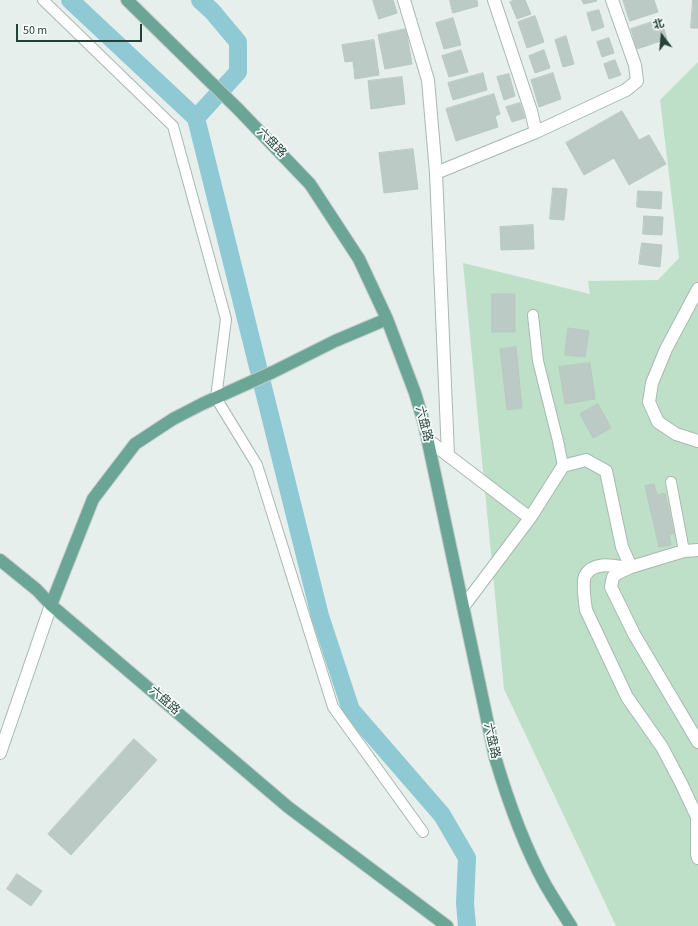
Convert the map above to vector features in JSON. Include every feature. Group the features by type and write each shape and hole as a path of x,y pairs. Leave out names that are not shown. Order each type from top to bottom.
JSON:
{"main road":[{"name":"六盘路","path":"126,0 238,109 310,184 359,259 387,320 415,393 428,440 495,757 504,790 530,854 545,884 571,926"},
{"path":"51,605 93,499 135,444 172,420 216,398 335,341 387,320"},
{"name":"六盘路","path":"0,560 37,590 51,605 288,807 447,926"}],"street":[{"path":"404,0 428,80 436,173 448,455"},
{"path":"494,0 531,111 536,132"},
{"path":"436,173 536,132 626,90 637,81 635,65 612,0"},
{"path":"698,289 666,348 652,383 649,402 658,422 676,434 698,441"},
{"path":"428,440 530,518"},
{"path":"463,606 530,518 563,466 586,460 606,471 622,547 629,568"},
{"path":"698,550 684,551 629,568 613,577 611,587 638,641 698,742"},
{"path":"629,568 611,565 594,568 585,576 584,597 586,610 627,697 662,747 697,818 698,858"},
{"path":"0,753 51,605"}],"lane":[{"path":"43,0 173,126 226,319 216,398 257,465 333,707 423,832"},
{"path":"533,315 538,361 563,466"},
{"path":"671,482 684,551"}],"green space":[{"path":"698,62 698,926 616,926 504,689 463,263 590,294 588,281 658,280 679,258 660,100"}],"building":[{"path":"373,0 393,0 397,13 379,19"},
{"path":"450,0 477,0 478,6 453,13"},
{"path":"515,0 525,0 531,14 517,19 510,2"},
{"path":"582,0 596,0 597,1 584,4"},
{"path":"623,0 654,0 658,12 630,21"},
{"path":"693,0 698,0 698,28 691,28"},
{"path":"599,10 604,27 592,31 587,13"},
{"path":"535,16 544,42 527,48 518,22"},
{"path":"453,18 461,45 444,49 436,23"},
{"path":"661,19 667,39 637,49 631,29"},
{"path":"406,29 412,64 385,69 378,35"},
{"path":"566,36 574,64 563,67 555,40"},
{"path":"609,38 614,53 602,57 597,42"},
{"path":"374,40 379,75 355,79 353,61 345,62 342,45"},
{"path":"461,50 468,72 449,77 442,56"},
{"path":"544,50 550,68 535,73 529,56"},
{"path":"615,60 621,75 609,79 604,64"},
{"path":"483,73 487,90 453,100 448,83"},
{"path":"553,73 561,99 539,107 531,80"},
{"path":"509,74 515,96 504,100 497,77"},
{"path":"402,77 405,104 371,109 368,81"},
{"path":"494,94 500,114 495,116 498,127 456,141 446,109"},
{"path":"520,103 525,118 512,122 506,107"},
{"path":"622,111 639,140 649,135 666,164 629,185 614,158 584,175 566,143"},
{"path":"413,149 418,189 384,193 379,153"},
{"path":"553,188 567,189 564,220 550,219"},
{"path":"638,191 662,192 661,209 637,207"},
{"path":"644,216 663,217 662,235 643,234"},
{"path":"533,225 534,249 501,250 500,227"},
{"path":"642,243 662,245 660,267 639,264"},
{"path":"492,294 515,294 515,332 492,332"},
{"path":"568,328 589,331 585,357 565,355"},
{"path":"516,347 522,408 507,410 500,349"},
{"path":"590,363 595,399 565,404 559,367"},
{"path":"598,404 611,428 593,438 580,414"},
{"path":"654,484 657,495 665,493 674,534 669,535 671,545 659,547 645,486"},
{"path":"134,739 157,760 71,855 48,834"},
{"path":"17,874 42,891 31,906 7,889"}],"waterway":[{"path":"70,0 196,118 320,616 351,710 442,815 467,858 465,903 467,926"},
{"path":"196,118 238,72 238,42 212,11 200,0"}]}
